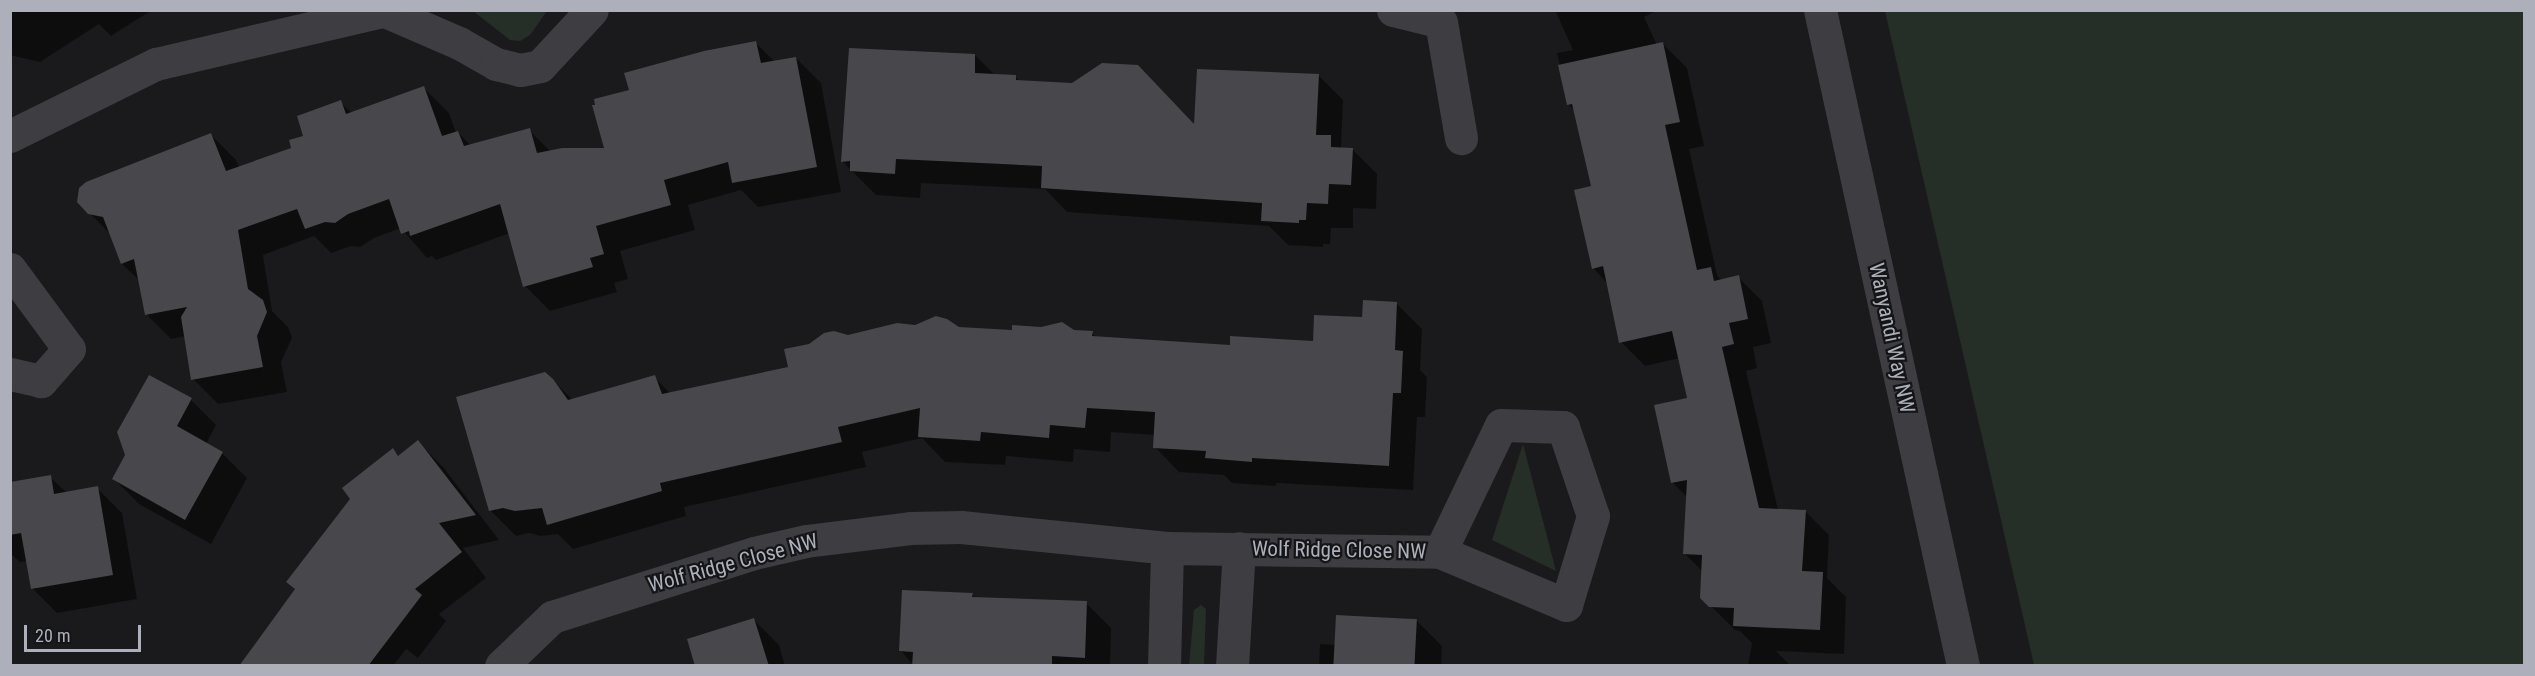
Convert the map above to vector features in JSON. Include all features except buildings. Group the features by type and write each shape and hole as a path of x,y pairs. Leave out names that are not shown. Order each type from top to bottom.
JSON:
{"street":[{"path":"10,136 156,64 384,11 459,43 496,64 520,70 540,66 592,10"},
{"path":"1393,10 1441,22 1461,138"},
{"name":"Wanyandi Way NW","path":"1820,10 1964,666"},
{"path":"10,269 69,349 41,381 10,374"},
{"name":"Wolf Ridge Close NW","path":"501,666 552,617 754,553 806,541 910,528 961,527 1167,548 1440,552 1566,605 1593,516 1563,427 1502,425 1440,552"},
{"path":"1164,666 1167,548"},
{"name":"Wolf Ridge Close NW","path":"1232,666 1239,548"}],"shaded area":[{"path":"473,11 547,11 530,35 520,41 510,40"},
{"path":"1885,11 2524,11 2524,665 2034,665"},
{"path":"1523,444 1556,571 1492,540"},
{"path":"1201,605 1206,609 1204,665 1189,665 1194,610"}]}
